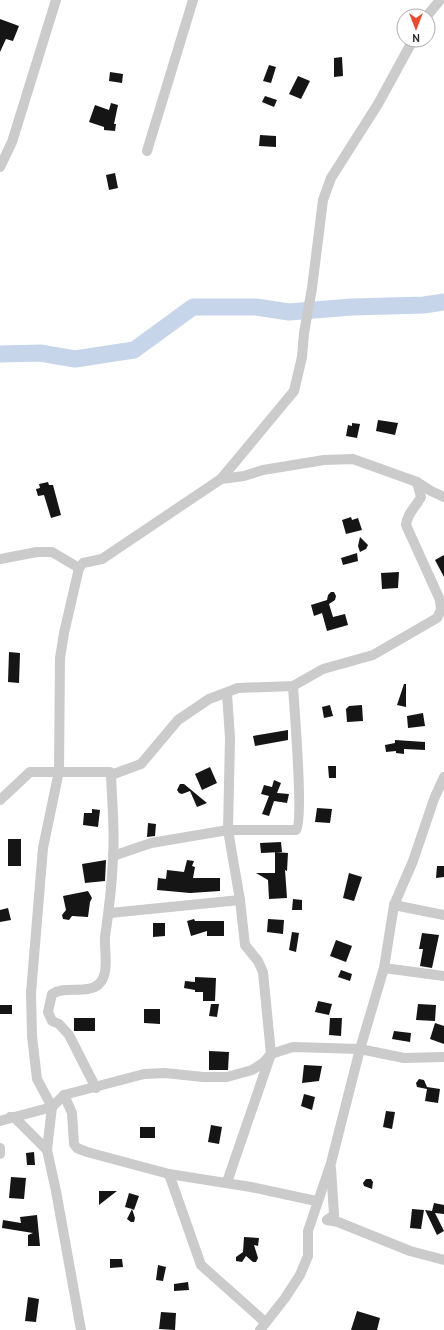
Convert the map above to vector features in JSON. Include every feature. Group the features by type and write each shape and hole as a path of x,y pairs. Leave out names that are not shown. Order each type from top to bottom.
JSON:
{"street":[{"path":"0,167 12,142 56,0"},
{"path":"147,151 193,0"},
{"path":"434,8 440,0"},
{"path":"81,1330 56,1191 47,1150 52,1108 38,1079 32,1036 31,993 43,848 59,772 60,658 64,633 79,568 83,563 102,559 122,547 140,532 221,479 294,391 302,357 323,200 331,178 378,104 409,48"},
{"path":"221,479 244,476 263,470 324,460 353,459 417,482 444,497"},
{"path":"112,775 141,764 178,720 209,699 238,688 293,686 323,669 373,655 437,618 441,610 440,600 406,525 409,513 417,505 421,496 417,482"},
{"path":"0,559 37,552 52,552 79,568"},
{"path":"113,856 151,843 228,830 292,831 298,828 299,786 293,686"},
{"path":"227,693 230,738 228,830 240,900 245,945 258,961 263,972 271,1054 227,1182"},
{"path":"0,800 30,772 110,772 112,775"},
{"path":"96,1088 69,1035 59,1024 52,1021 48,1012 52,994 57,990 92,988 100,984 105,975 105,938 110,913 113,856 112,775"},
{"path":"169,1174 202,1265 262,1326 285,1298 300,1275 308,1256 308,1231 316,1201 331,1163 360,1049 384,968 394,905 413,861 434,799 444,777"},
{"path":"110,913 240,900"},
{"path":"394,905 444,915"},
{"path":"384,968 444,976"},
{"path":"0,1121 52,1108 64,1095 96,1088 135,1076 154,1073 203,1077 227,1077 252,1070 263,1063 271,1054 294,1047 360,1049 404,1058 444,1057"},
{"path":"64,1095 72,1113 72,1139 77,1148 169,1174 227,1182 316,1201"},
{"path":"0,1115 14,1117 47,1150"},
{"path":"0,1148 0,1154"},
{"path":"331,1163 334,1215 327,1220 338,1222 410,1251 444,1260"}],"building":[{"path":"0,19 19,26 13,41 6,39 0,52"},
{"path":"342,57 343,76 334,77 334,58"},
{"path":"269,65 276,67 271,83 263,81"},
{"path":"110,72 123,74 122,83 109,81"},
{"path":"298,76 310,81 301,99 289,94"},
{"path":"265,96 277,100 274,107 262,102"},
{"path":"111,103 118,105 114,124 116,124 115,131 104,130 104,127 89,122 95,105 109,110"},
{"path":"260,135 276,136 276,147 259,146"},
{"path":"115,173 118,188 109,190 106,175"},
{"path":"378,420 398,423 395,435 376,431"},
{"path":"352,423 360,424 357,438 346,436 348,425 352,426"},
{"path":"48,482 49,485 53,485 61,515 51,518 44,495 38,496 36,489 40,488 39,484"},
{"path":"351,517 352,520 358,518 362,530 346,534 342,520"},
{"path":"360,537 368,545 366,549 360,552 358,546"},
{"path":"357,553 358,561 343,565 341,558"},
{"path":"444,555 444,577 435,560"},
{"path":"399,572 398,588 382,589 381,573"},
{"path":"331,592 334,592 336,596 335,600 329,604 333,617 345,614 348,625 327,631 322,613 314,616 311,605 327,600 328,595"},
{"path":"9,652 20,653 19,683 8,682"},
{"path":"404,684 406,684 406,707 397,705"},
{"path":"330,705 333,716 324,718 322,707"},
{"path":"362,705 363,721 347,722 346,709 349,706"},
{"path":"423,713 425,726 408,728 407,716"},
{"path":"288,730 288,740 255,746 253,736"},
{"path":"395,740 425,742 425,750 404,749 404,754 396,753 396,751 386,752 385,745 395,743"},
{"path":"328,766 336,766 336,778 329,778"},
{"path":"210,767 217,783 202,790 195,774"},
{"path":"274,780 281,783 277,793 289,794 287,803 274,801 269,816 262,814 269,796 261,794 264,785 272,787"},
{"path":"180,784 184,784 207,803 197,807 190,791 182,794 179,793 177,790"},
{"path":"317,808 332,809 330,823 315,822"},
{"path":"92,809 100,810 98,827 83,825 84,813 92,813"},
{"path":"148,823 156,824 155,836 147,837"},
{"path":"8,839 21,839 21,866 8,866"},
{"path":"281,842 282,852 261,853 260,843"},
{"path":"275,852 288,853 287,871 285,870 287,898 269,899 268,880 256,873 275,873"},
{"path":"106,860 105,881 85,883 82,864"},
{"path":"187,860 194,861 192,866 195,867 193,878 220,878 220,891 190,893 157,890 158,878 166,879 167,870 184,872"},
{"path":"437,866 444,866 444,877 436,878"},
{"path":"349,873 362,877 354,901 343,898"},
{"path":"88,891 92,898 88,917 72,916 69,920 63,919 62,915 66,910 63,896"},
{"path":"293,899 302,900 302,910 292,910"},
{"path":"8,908 11,920 0,922 0,910"},
{"path":"194,919 195,921 224,921 224,936 207,936 207,931 191,936 187,921"},
{"path":"268,919 284,920 283,934 267,932"},
{"path":"153,923 165,923 165,936 153,937"},
{"path":"292,932 299,933 296,952 289,950"},
{"path":"422,933 439,935 432,968 420,966 423,949 419,949"},
{"path":"336,940 352,946 346,962 330,956"},
{"path":"341,970 352,974 350,981 338,977"},
{"path":"195,977 216,978 215,1001 203,1001 203,992 195,992 195,990 184,988 185,981 195,982"},
{"path":"318,1001 332,1004 329,1015 315,1012"},
{"path":"211,1004 219,1004 217,1017 209,1016"},
{"path":"418,1004 436,1005 435,1021 416,1020"},
{"path":"0,1005 12,1005 12,1014 0,1014"},
{"path":"144,1009 160,1009 160,1024 144,1023"},
{"path":"74,1018 95,1018 95,1031 74,1031"},
{"path":"330,1018 342,1018 341,1036 329,1035"},
{"path":"435,1023 444,1026 444,1044 430,1039"},
{"path":"394,1031 411,1033 410,1042 392,1039"},
{"path":"209,1051 229,1052 228,1070 209,1070"},
{"path":"304,1065 322,1066 319,1081 302,1083"},
{"path":"419,1079 424,1080 427,1087 440,1089 438,1103 425,1101 427,1089 417,1087 416,1083"},
{"path":"304,1094 315,1097 312,1110 301,1106"},
{"path":"386,1111 395,1112 392,1129 383,1127"},
{"path":"211,1125 222,1127 219,1144 208,1142"},
{"path":"140,1127 155,1127 155,1138 140,1138"},
{"path":"34,1152 35,1165 27,1165 26,1153"},
{"path":"11,1177 26,1178 24,1199 9,1198"},
{"path":"366,1179 371,1179 373,1182 372,1189 364,1186 363,1183"},
{"path":"99,1191 117,1191 99,1205"},
{"path":"129,1193 139,1196 134,1210 125,1207"},
{"path":"434,1203 444,1205 444,1214 435,1213 444,1231 437,1235 425,1210 432,1211"},
{"path":"132,1209 135,1218 134,1222 127,1219"},
{"path":"412,1209 424,1210 421,1229 410,1228"},
{"path":"37,1215 40,1246 28,1246 28,1235 33,1233 2,1228 3,1220 21,1223 20,1217"},
{"path":"244,1237 259,1238 258,1246 254,1245 258,1258 256,1262 253,1262 246,1256 242,1262 236,1261 236,1257 243,1252"},
{"path":"110,1259 122,1259 123,1267 110,1268"},
{"path":"158,1265 166,1267 163,1281 156,1280"},
{"path":"188,1282 189,1290 174,1291 174,1284"},
{"path":"28,1297 39,1299 36,1322 25,1321"},
{"path":"357,1311 380,1318 377,1330 351,1330"},
{"path":"161,1312 176,1313 175,1330 159,1329"}],"waterway":[{"path":"0,354 40,353 75,359 134,350 193,307 256,307 289,312 352,307 424,305 444,302"}]}
